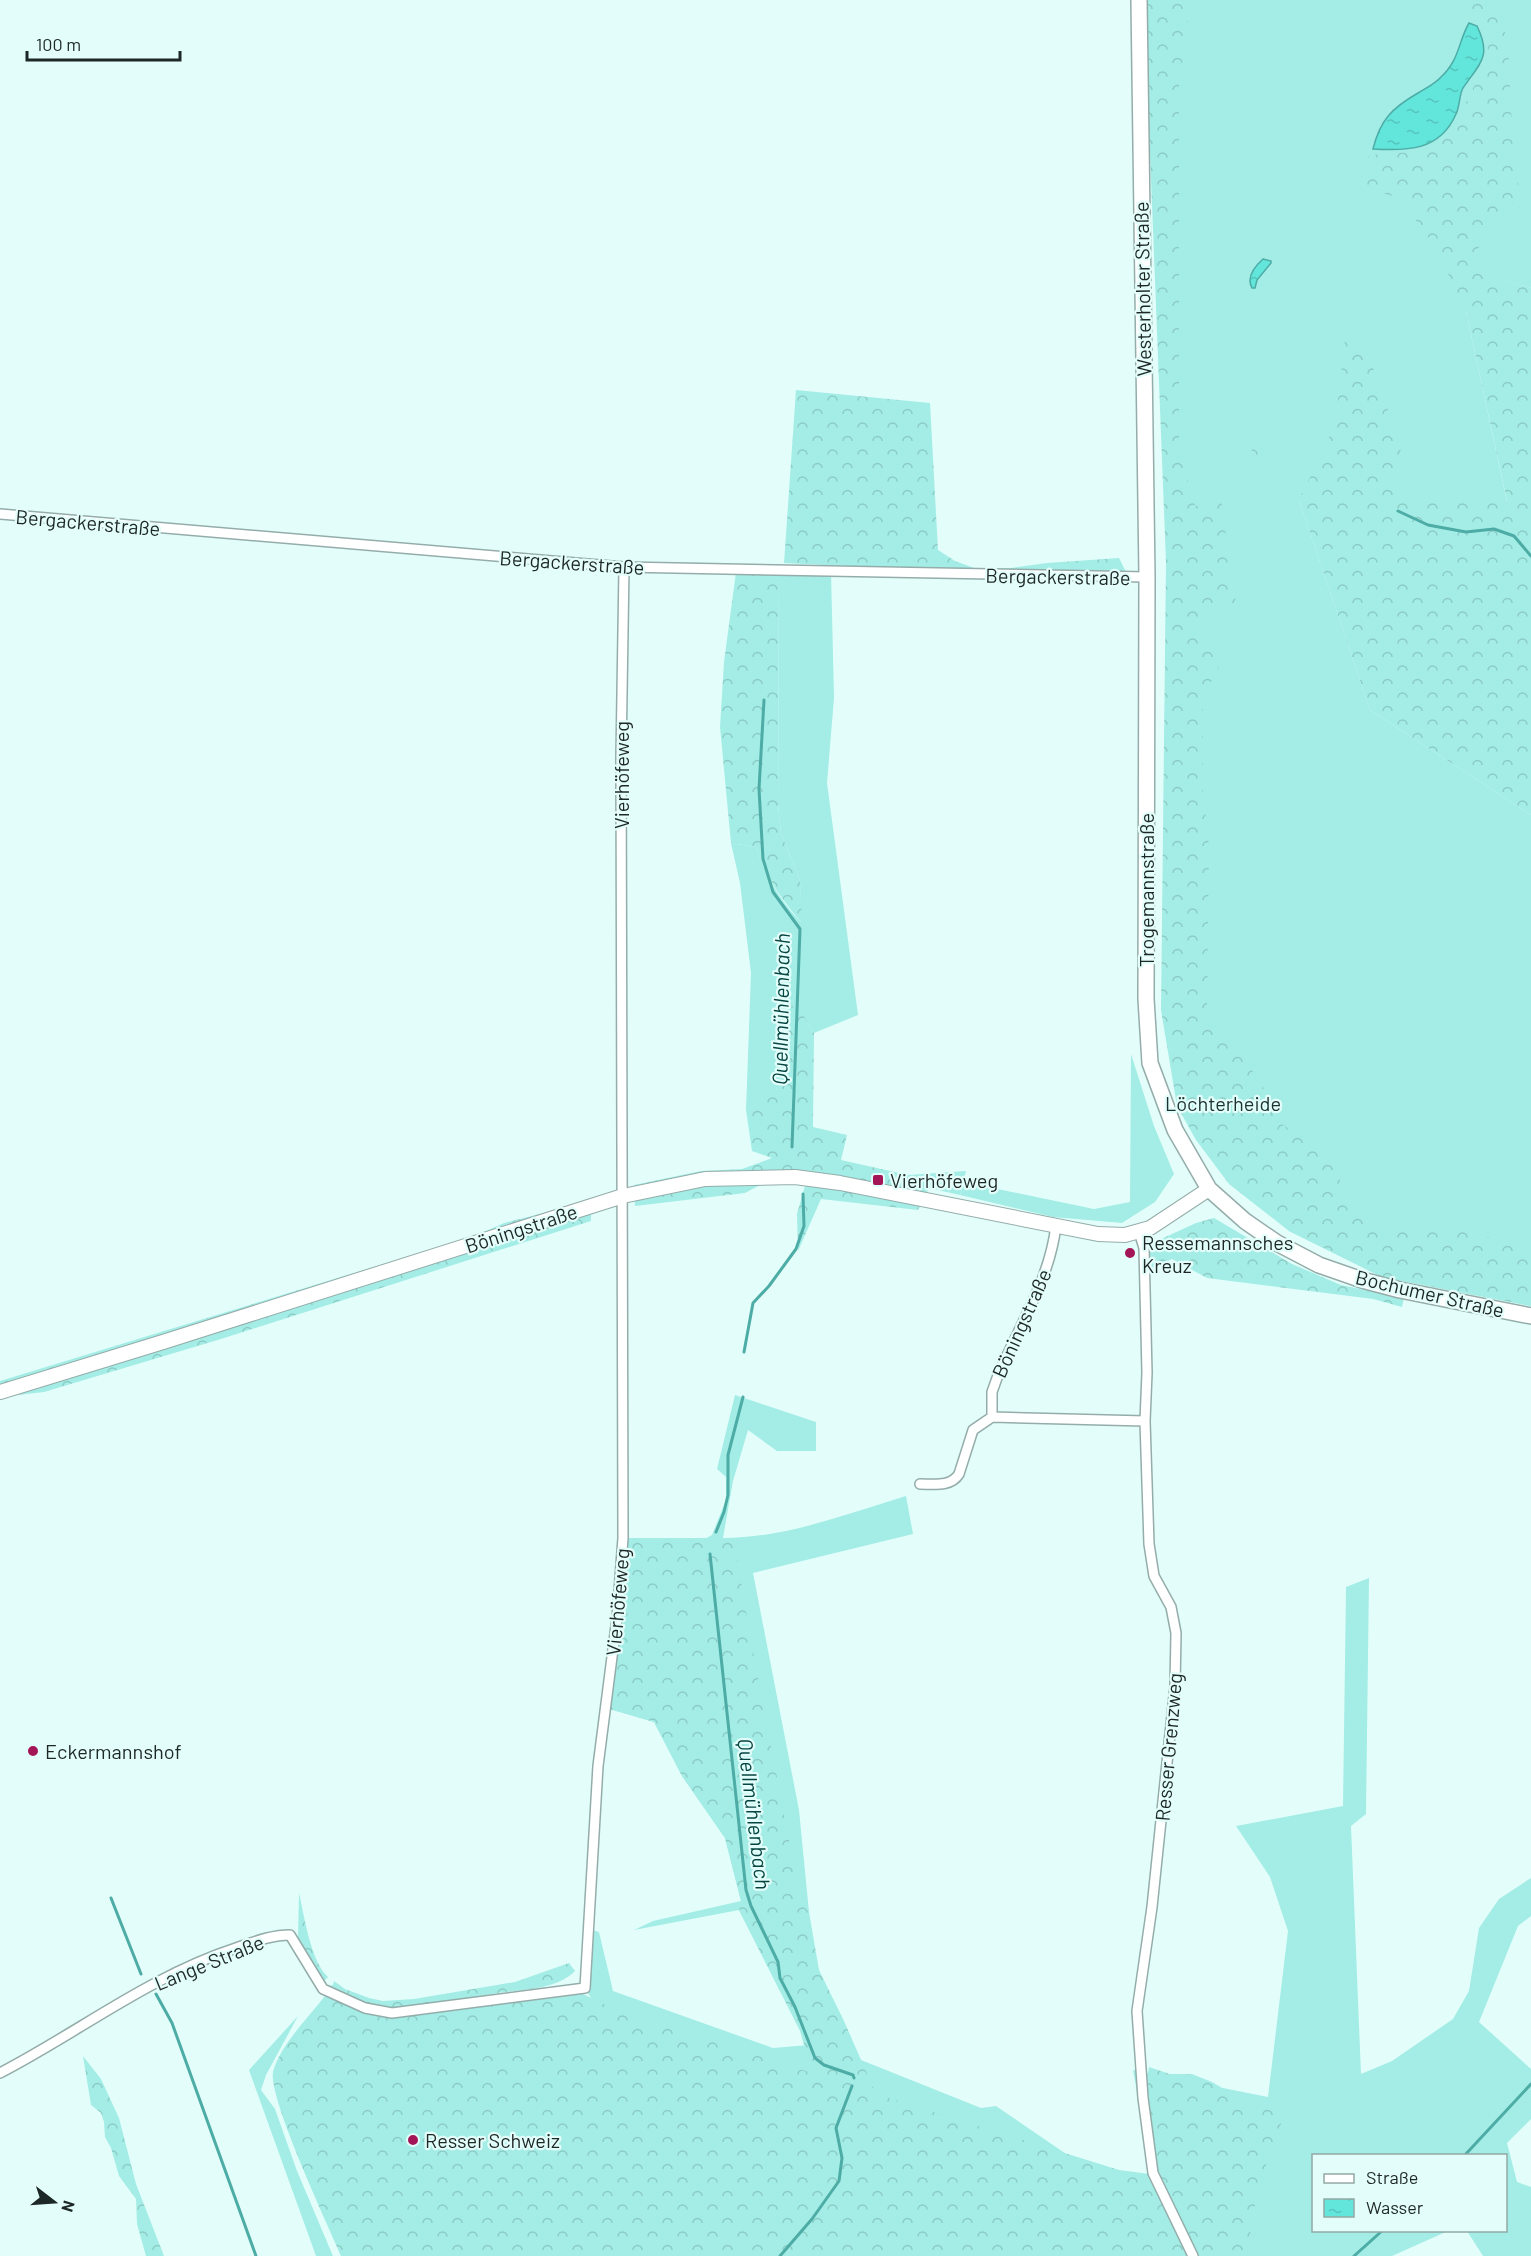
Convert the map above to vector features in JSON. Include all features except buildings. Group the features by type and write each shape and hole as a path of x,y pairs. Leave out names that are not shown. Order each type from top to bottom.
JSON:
{"main road":[{"name":"Westerholter Straße","path":"1139,0 1147,577"},
{"name":"Trogemannstraße","path":"1147,577 1146,999 1150,1062 1175,1130 1209,1190"},
{"name":"Böningstraße","path":"0,1392 623,1196 705,1179 795,1177 867,1188 1098,1234 1125,1235 1150,1228 1209,1190"},
{"name":"Bochumer Straße","path":"1209,1190 1245,1221 1277,1243 1319,1265 1400,1290 1531,1316"}],"street":[{"name":"Bergackerstraße","path":"0,513 624,567 1147,577"},
{"name":"Vierhöfeweg","path":"585,1988 598,1766 617,1618 623,1538 621,756 624,567"},
{"name":"Böningstraße","path":"992,1417 994,1385 1043,1276 1053,1246 1056,1225"},
{"name":"Resser Grenzweg","path":"1139,1232 1144,1248 1147,1373 1145,1421 1149,1544 1154,1576 1171,1607 1176,1633 1175,1686 1154,1897 1141,1982 1138,2022 1143,2098 1153,2173 1193,2256"},
{"path":"920,1485 950,1484 956,1480 973,1430 992,1417 1145,1421"},
{"name":"Lange Straße","path":"0,2073 152,1983 211,1956 278,1935 290,1935 316,1981 323,1989 365,2007 392,2013 585,1988"}],"green space":[{"name":"Löchterheide","path":"1144,0 1189,0 1186,49 1179,75 1179,448 1195,506 1221,499 1236,603 1205,603 1197,623 1220,665 1203,697 1203,791 1209,847 1207,1018 1261,1081 1275,1120 1329,1154 1352,1209 1388,1229 1463,1231 1531,1247 1531,1306 1382,1277 1289,1231 1229,1184 1196,1140 1177,1106 1161,1010 1166,562"},
{"path":"1179,0 1531,0 1531,288 1469,270 1466,311 1507,502 1299,500 1370,710 1531,815 1531,1306 1382,1277 1289,1231 1187,1002 1179,626"},
{"path":"1456,0 1496,0 1508,42 1514,171 1525,204 1489,226 1469,269 1531,288 1531,815 1370,710 1299,500 1335,425 1345,338 1361,334 1401,447 1396,485 1411,501 1507,501 1466,311 1434,245 1401,200 1360,188 1369,155 1425,151 1453,128 1488,59 1487,36"},
{"path":"796,390 930,403 938,550 955,561 974,568 1011,568 1119,558 1128,576 1063,579 944,579 848,566 784,563"},
{"path":"1261,444 1268,447 1271,454 1268,461 1261,464 1254,461 1251,454 1254,447"},
{"path":"736,572 779,575 778,805 781,833 800,880 802,923 775,887 756,847 731,843 720,727 724,662"},
{"path":"831,572 834,698 827,783 858,1015 814,1033 793,999 776,1092 746,1110 751,973 740,883 731,843 756,847 774,888 801,922 800,880 781,833 778,805 779,575"},
{"path":"793,998 814,1033 813,1127 847,1135 841,1160 908,1175 966,1171 960,1195 929,1188 918,1210 821,1199 798,1251 797,1214 808,1175 787,1171 745,1193 635,1206 634,1185 701,1171 742,1169 772,1158 752,1151 746,1110 776,1091"},
{"path":"1131,1054 1154,1126 1174,1174 1155,1202 1122,1223 1053,1217 960,1195 964,1182 1094,1209 1130,1202"},
{"path":"591,1201 591,1221 221,1339 44,1392 0,1397 0,1381 472,1237 504,1223"},
{"path":"1214,1218 1292,1264 1341,1285 1404,1298 1402,1307 1373,1299 1207,1278 1172,1259 1148,1270 1148,1245 1196,1223"},
{"path":"735,1395 816,1422 816,1451 777,1451 748,1430 733,1481 723,1538 770,1534 793,1529 906,1496 913,1534 753,1573 799,1810 809,1912 781,1993 739,1910 634,1930 653,1921 741,1901 725,1838 682,1776 654,1722 606,1708 699,1542 712,1535 726,1500 726,1477 717,1469"},
{"path":"623,1538 734,1538 749,1630 801,1904 809,1912 819,1970 876,2094 1119,2170 1150,2174 1157,2166 1147,2079 1149,2067 1170,2074 1192,2074 1212,2082 1239,2098 1284,2116 1258,2187 1250,2235 1255,2256 341,2256 289,2133 274,2086 273,2072 281,2053 324,1997 330,1995 361,2010 394,2018 583,1994 618,2011 812,2073 800,2031 739,1910 741,1901 725,1838 682,1776 654,1722 606,1708"},
{"path":"1369,1578 1366,1814 1351,1826 1361,2074 1392,2061 1453,2019 1469,1991 1479,1928 1499,1899 1531,1878 1531,1916 1518,1926 1479,2022 1531,2069 1531,2119 1507,2143 1517,2182 1531,2187 1531,2256 1483,2256 1468,2232 1507,2232 1507,2154 1312,2154 1312,2232 1446,2232 1392,2256 1195,2256 1149,2160 1133,2070 1268,2097 1288,1931 1270,1877 1236,1826 1343,1806 1346,1587"},
{"path":"299,1893 313,1950 322,1970 328,1977 325,1984 316,1973 298,1940"},
{"path":"589,1929 599,1932 613,1991 773,2048 821,2044 981,2108 996,2106 1075,2160 596,2007 585,1988"},
{"path":"569,1963 575,1971 567,1978 547,1986 411,2008 383,2008 361,2003 328,1986 333,1985 334,1981 345,1989 383,2001 414,1999 515,1982"},
{"path":"298,2016 266,2075 261,2090 275,2109 297,2171 333,2256 316,2256 249,2070"},
{"path":"83,2056 101,2079 119,2118 136,2184 164,2256 146,2256 137,2224 136,2199 119,2176 111,2148 105,2137 101,2113 91,2105"}],"water":[{"path":"1469,23 1477,26 1484,45 1484,53 1479,66 1463,88 1457,111 1449,126 1432,142 1421,146 1398,150 1373,149 1379,130 1388,116 1401,104 1436,82 1452,64"},
{"path":"1263,259 1271,263 1257,280 1255,288 1252,288 1250,280 1252,272"}],"waterway":[{"path":"1398,511 1428,525 1466,532 1494,529 1514,536 1531,556"},
{"name":"Quellmühlenbach","path":"764,700 759,789 763,859 773,892 800,929 792,1147"},
{"name":"Quellmühlenbach","path":"744,1352 753,1303 769,1286 796,1249 804,1226 803,1194"},
{"name":"Quellmühlenbach","path":"716,1532 728,1495 728,1455 743,1397"},
{"name":"Quellmühlenbach","path":"710,1554 746,1890 751,1906 778,1962 780,1978 795,2007 815,2058 824,2065 853,2075 854,2078"},
{"path":"111,1898 141,1974"},
{"path":"156,1994 172,2023 256,2256"},
{"path":"1466,2154 1531,2084"},
{"name":"Quellmühlenbach","path":"780,2256 812,2219 839,2181 842,2158 836,2128 852,2086"},
{"path":"1354,2256 1381,2232"}],"place":[{"name":"Vierhöfeweg","path":"878,1180"},
{"name":"Ressemannsches Kreuz","path":"1130,1253"},
{"name":"Eckermannshof","path":"33,1751"},
{"name":"Resser Schweiz","path":"413,2140"}]}
